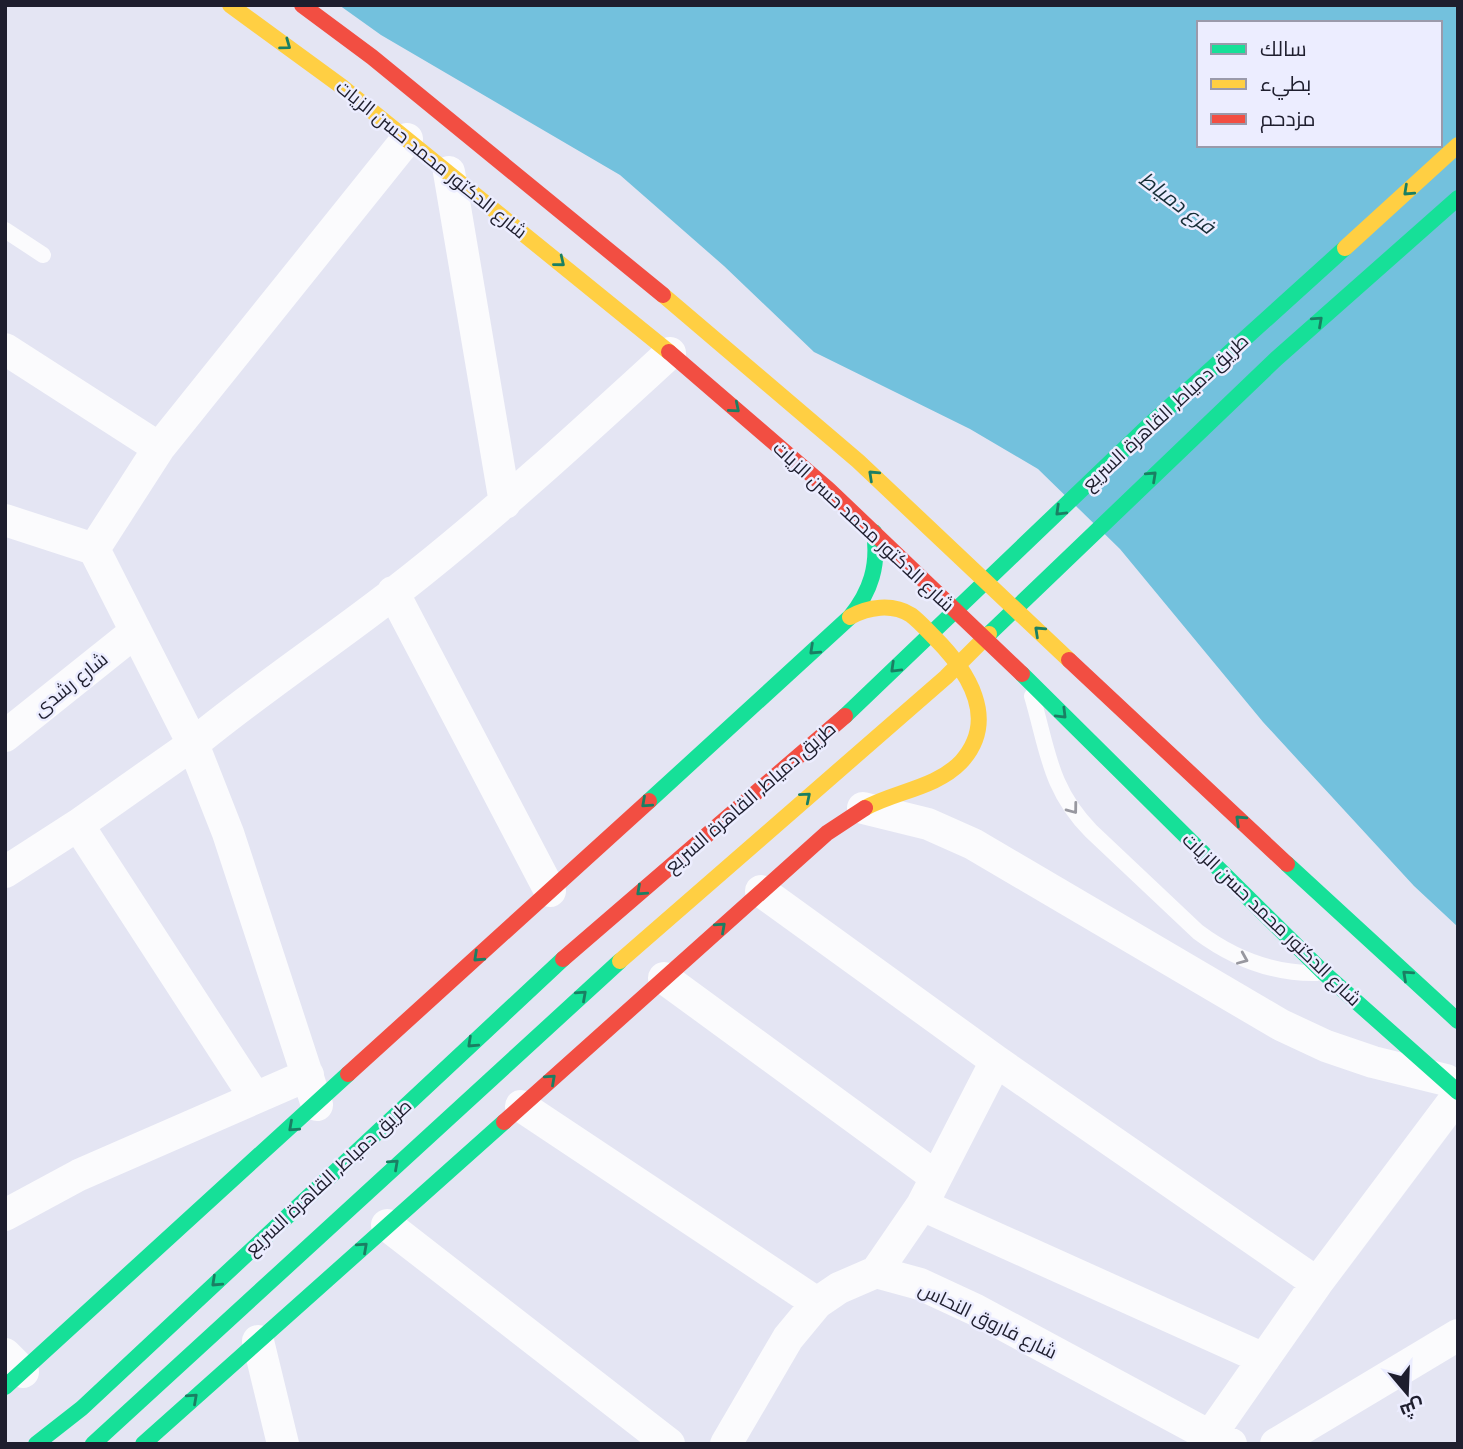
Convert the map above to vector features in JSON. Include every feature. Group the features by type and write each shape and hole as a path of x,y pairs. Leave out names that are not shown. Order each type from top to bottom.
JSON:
{"main road":[{"name":"شارع الدكتور محمد حسن الزيات","path":"230,5 341,86 449,172 670,354 874,531 1324,973 1454,1089"},
{"path":"302,5 372,57 608,248 858,461 1344,918 1458,1021"},
{"name":"طريق دمياط, القاهرة السريع","path":"36,1444 82,1408 524,994 729,813 859,704 1146,428 1458,145"},
{"name":"طريق دمياط, القاهرة السريع","path":"93,1444 367,1188 754,841 946,677 1068,555 1276,359 1458,198"},
{"path":"11,1371 317,1105 850,617 865,598 874,577 877,554 874,531"},
{"path":"143,1444 827,833 863,808 934,781 961,763 977,734 979,701 966,671 911,615 894,608 876,607 850,617"}],"street":[{"path":"94,549 159,448 407,139"},
{"path":"449,172 505,503"},
{"path":"5,349 159,448"},
{"path":"5,872 78,825 193,744 273,680 393,592 505,503 670,354"},
{"path":"5,520 94,549 193,744 228,833 317,1105"},
{"path":"393,592 550,891"},
{"name":"شارع رشدى","path":"5,736 135,632"},
{"path":"863,808 912,819 966,841 1303,1036 1454,1089 1264,1359 1221,1440"},
{"path":"78,825 254,1096"},
{"path":"761,891 996,1061 1317,1283"},
{"path":"664,978 936,1177"},
{"path":"726,1444 788,1338 817,1303 839,1289 876,1272 922,1205 996,1061"},
{"path":"5,1215 79,1175 254,1096 308,1075"},
{"path":"521,1106 817,1303"},
{"path":"922,1205 1264,1359"},
{"path":"387,1225 669,1444"},
{"name":"شارع فاروق النحاس","path":"876,1272 920,1284 976,1310 1221,1440"},
{"path":"1276,1444 1458,1335"},
{"path":"258,1340 283,1444"}],"lane":[{"path":"5,230 43,255"},
{"path":"1025,677 1051,772 1068,803 1091,831 1198,932 1226,951 1268,968 1324,973"}],"water":[{"name":"فرع دمياط","path":"339,5 1458,5 1458,927 1414,886 1263,722 1120,549 1038,469 970,429 814,352 724,266 620,175 381,35"}],"traffic: fast":[{"path":"989,634 1276,359 1458,198"},
{"path":"845,716 1146,428 1345,248"},
{"path":"649,801 850,617 872,577 874,532"},
{"path":"1022,674 1324,973 1458,1092"},
{"path":"1287,864 1458,1021"},
{"path":"36,1444 82,1408 563,959"},
{"path":"93,1444 620,961"},
{"path":"5,1387 348,1074"},
{"path":"143,1444 504,1122"}],"traffic: slow":[{"path":"230,5 341,86 669,352"},
{"path":"1345,248 1458,145"},
{"path":"663,295 858,461 1069,660"},
{"path":"850,617 880,608 896,609 911,615 958,664 974,696 978,712 978,729 972,746 951,771 865,808"},
{"path":"620,961 946,677 989,634"}],"traffic: jam":[{"path":"302,5 372,57 663,295"},
{"path":"669,352 828,489 1022,674"},
{"path":"1069,660 1287,864"},
{"path":"563,959 845,716"},
{"path":"348,1074 649,801"},
{"path":"504,1122 827,833 865,808"}]}
